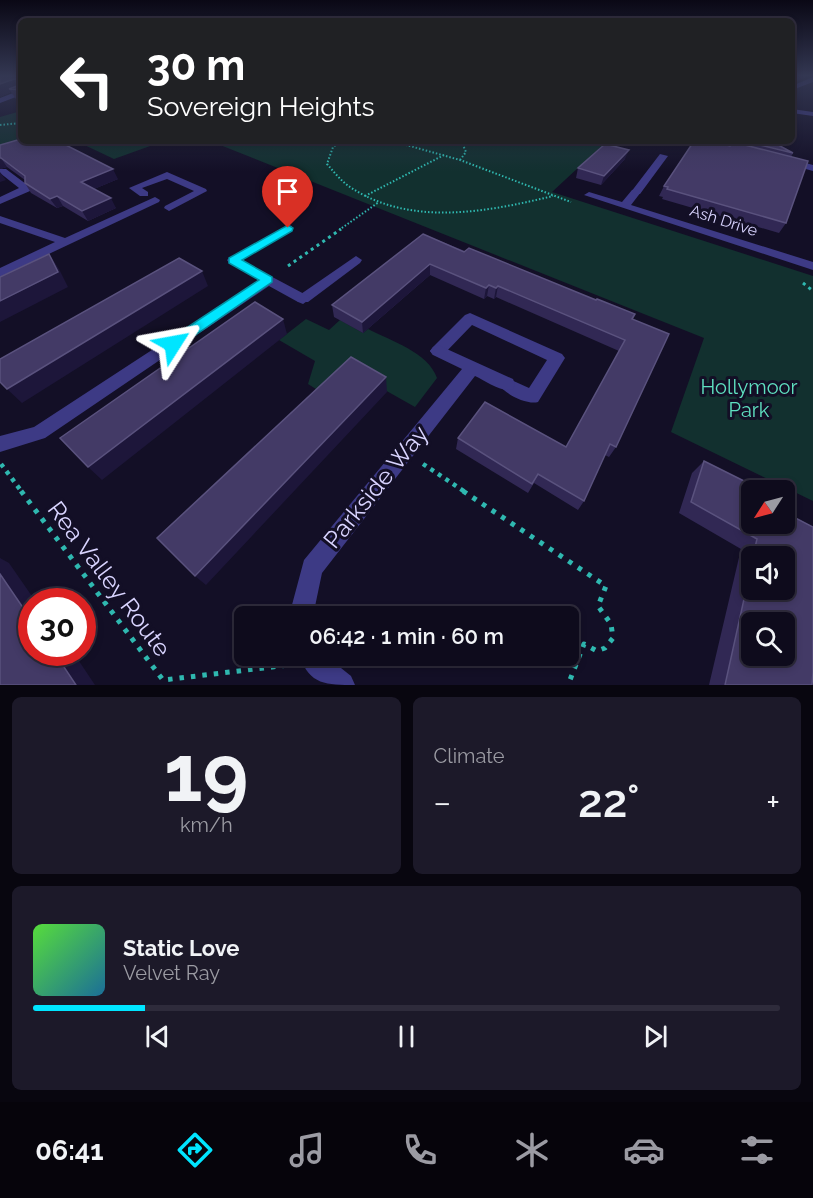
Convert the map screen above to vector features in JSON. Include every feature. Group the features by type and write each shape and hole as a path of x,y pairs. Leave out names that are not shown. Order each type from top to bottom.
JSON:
{"street":[{"path":"795,111 813,114"},
{"path":"625,206 663,156"},
{"path":"779,160 813,168"},
{"path":"0,201 26,189 3,171"},
{"path":"166,175 202,191 169,208 149,197 134,188 166,175"},
{"name":"Ash Drive","path":"589,195 813,266"},
{"path":"0,273 149,197"},
{"path":"0,219 62,242"},
{"path":"288,228 233,260 303,299 357,260"},
{"path":"0,444 39,433 268,280"},
{"path":"470,318 557,358 532,397 472,368 438,351 470,318"},
{"name":"Parkside Way","path":"303,606 312,568 472,368"},
{"path":"321,666 342,685"}],"path":[{"path":"0,125 18,123"},
{"path":"337,144 333,147 327,164 336,176 365,196 421,213 496,209 553,196"},
{"path":"460,160 466,152 463,145"},
{"path":"365,196 445,155"},
{"path":"288,266 379,202"},
{"path":"405,452 606,586 598,606 611,620 614,630 612,641 608,647 597,651 584,644 568,685"},
{"name":"Rea Valley Route","path":"0,463 163,680 263,666"}],"green space":[{"path":"18,112 18,140 0,146 0,117"},
{"path":"82,144 156,144 114,159"},
{"name":"Hollymoor Park","path":"218,144 604,144 552,192 813,276 813,501 795,492 795,480 770,480 671,432 704,338"},
{"path":"306,319 329,330 340,320 363,333 368,329 417,354 426,361 437,378 415,407 353,372 327,396 308,384 315,361 279,340"}],"building":[{"path":"18,140 18,144 64,144 113,169 81,182 111,198 82,211 57,196 50,199 25,183 25,176 0,158 0,145"},
{"path":"605,144 629,150 604,176 578,168"},
{"path":"692,144 730,146 741,144 808,161 786,223 667,189 668,187 664,186"},
{"path":"756,144 776,144 793,153"},
{"path":"423,234 464,252 469,248 635,314 632,319 669,334 616,447 610,444 584,501 538,474 532,484 458,438 485,402 566,447 625,340 498,286 496,288 489,285 486,288 430,264 362,322 332,305"},
{"path":"49,254 58,272 0,301 0,277"},
{"path":"179,258 202,271 7,389 0,382 0,359"},
{"path":"255,302 283,319 88,467 60,438"},
{"path":"351,357 386,377 195,576 157,538"},
{"path":"704,461 742,480 741,530 691,502"},
{"path":"795,518 813,527 812,685 725,685 741,613 741,666 795,666 795,612 741,612 744,600 795,600 795,546 755,546 757,539 748,534 795,534"},
{"path":"0,574 18,600 18,666 63,666 76,685 0,685"}],"route":[{"path":"173,344 268,280 233,260 288,228"}]}
